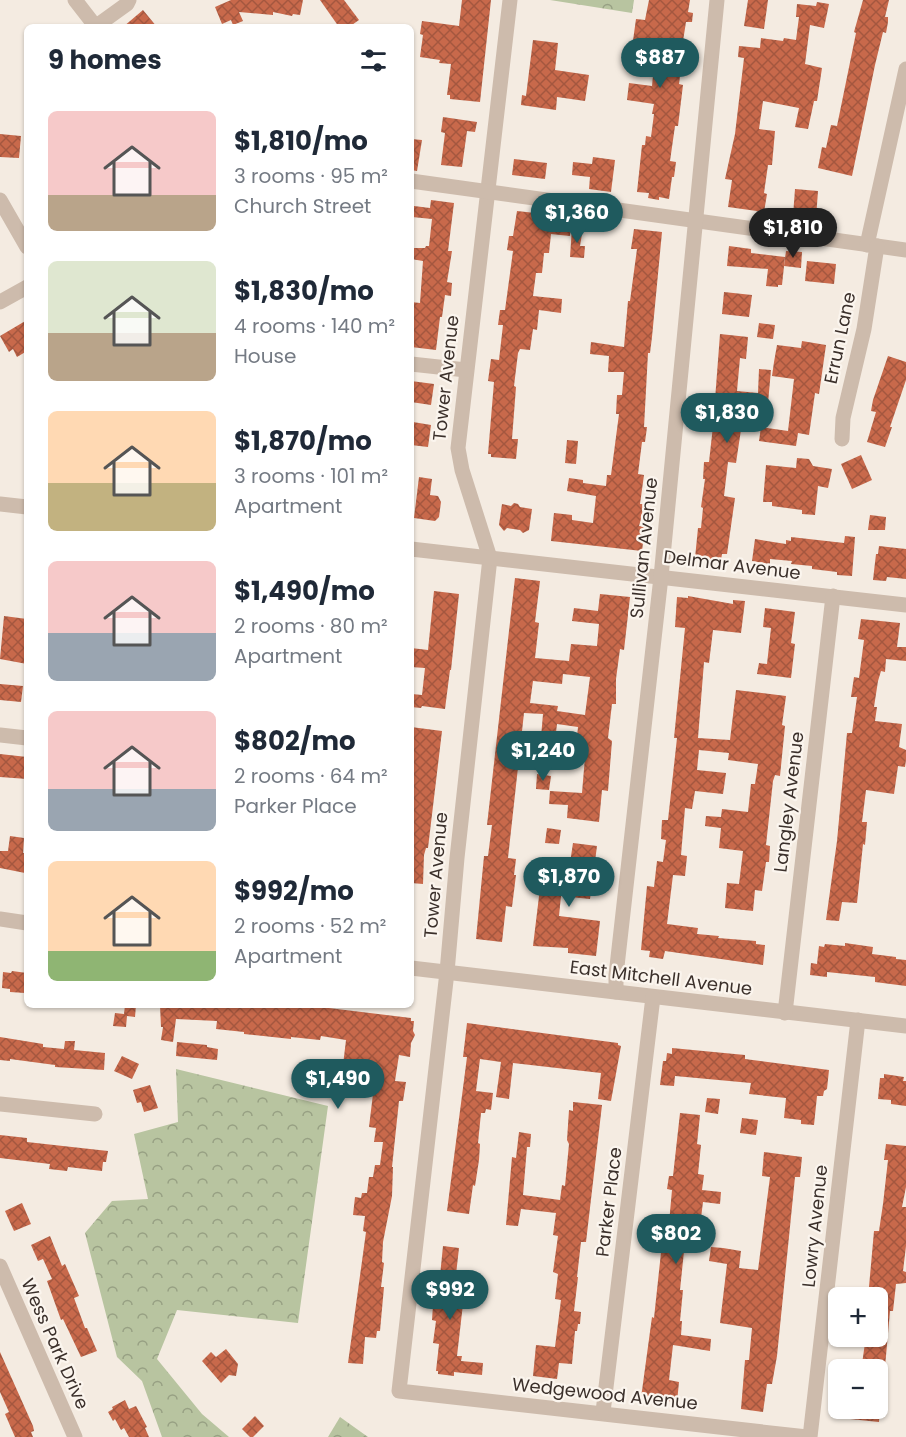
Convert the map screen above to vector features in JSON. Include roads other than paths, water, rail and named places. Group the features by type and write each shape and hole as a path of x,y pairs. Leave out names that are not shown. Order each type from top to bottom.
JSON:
{"street":[{"path":"75,0 94,24"},
{"path":"100,24 127,4 129,0"},
{"name":"Tower Avenue","path":"399,1391 447,972 457,858 490,558 462,470 458,448 510,0"},
{"name":"Sullivan Avenue","path":"616,992 616,975 661,577 717,0"},
{"name":"Errun Lane","path":"842,439 845,408 864,329 872,245 906,69"},
{"path":"414,181 906,250"},
{"path":"0,200 24,242"},
{"path":"0,302 24,289"},
{"path":"414,364 466,370"},
{"path":"0,504 24,507"},
{"name":"Delmar Avenue","path":"414,549 906,605"},
{"name":"Langley Avenue","path":"786,1012 832,596"},
{"path":"0,735 24,738"},
{"path":"0,920 24,923"},
{"name":"East Mitchell Avenue","path":"414,968 906,1026"},
{"name":"Parker Place","path":"603,1412 653,997"},
{"name":"Lowry Avenue","path":"809,1437 858,1020"},
{"path":"0,1104 94,1114"},
{"name":"Wess Park Drive","path":"0,1266 75,1437"},
{"name":"Wedgewood Avenue","path":"399,1391 603,1412 809,1437"}]}
